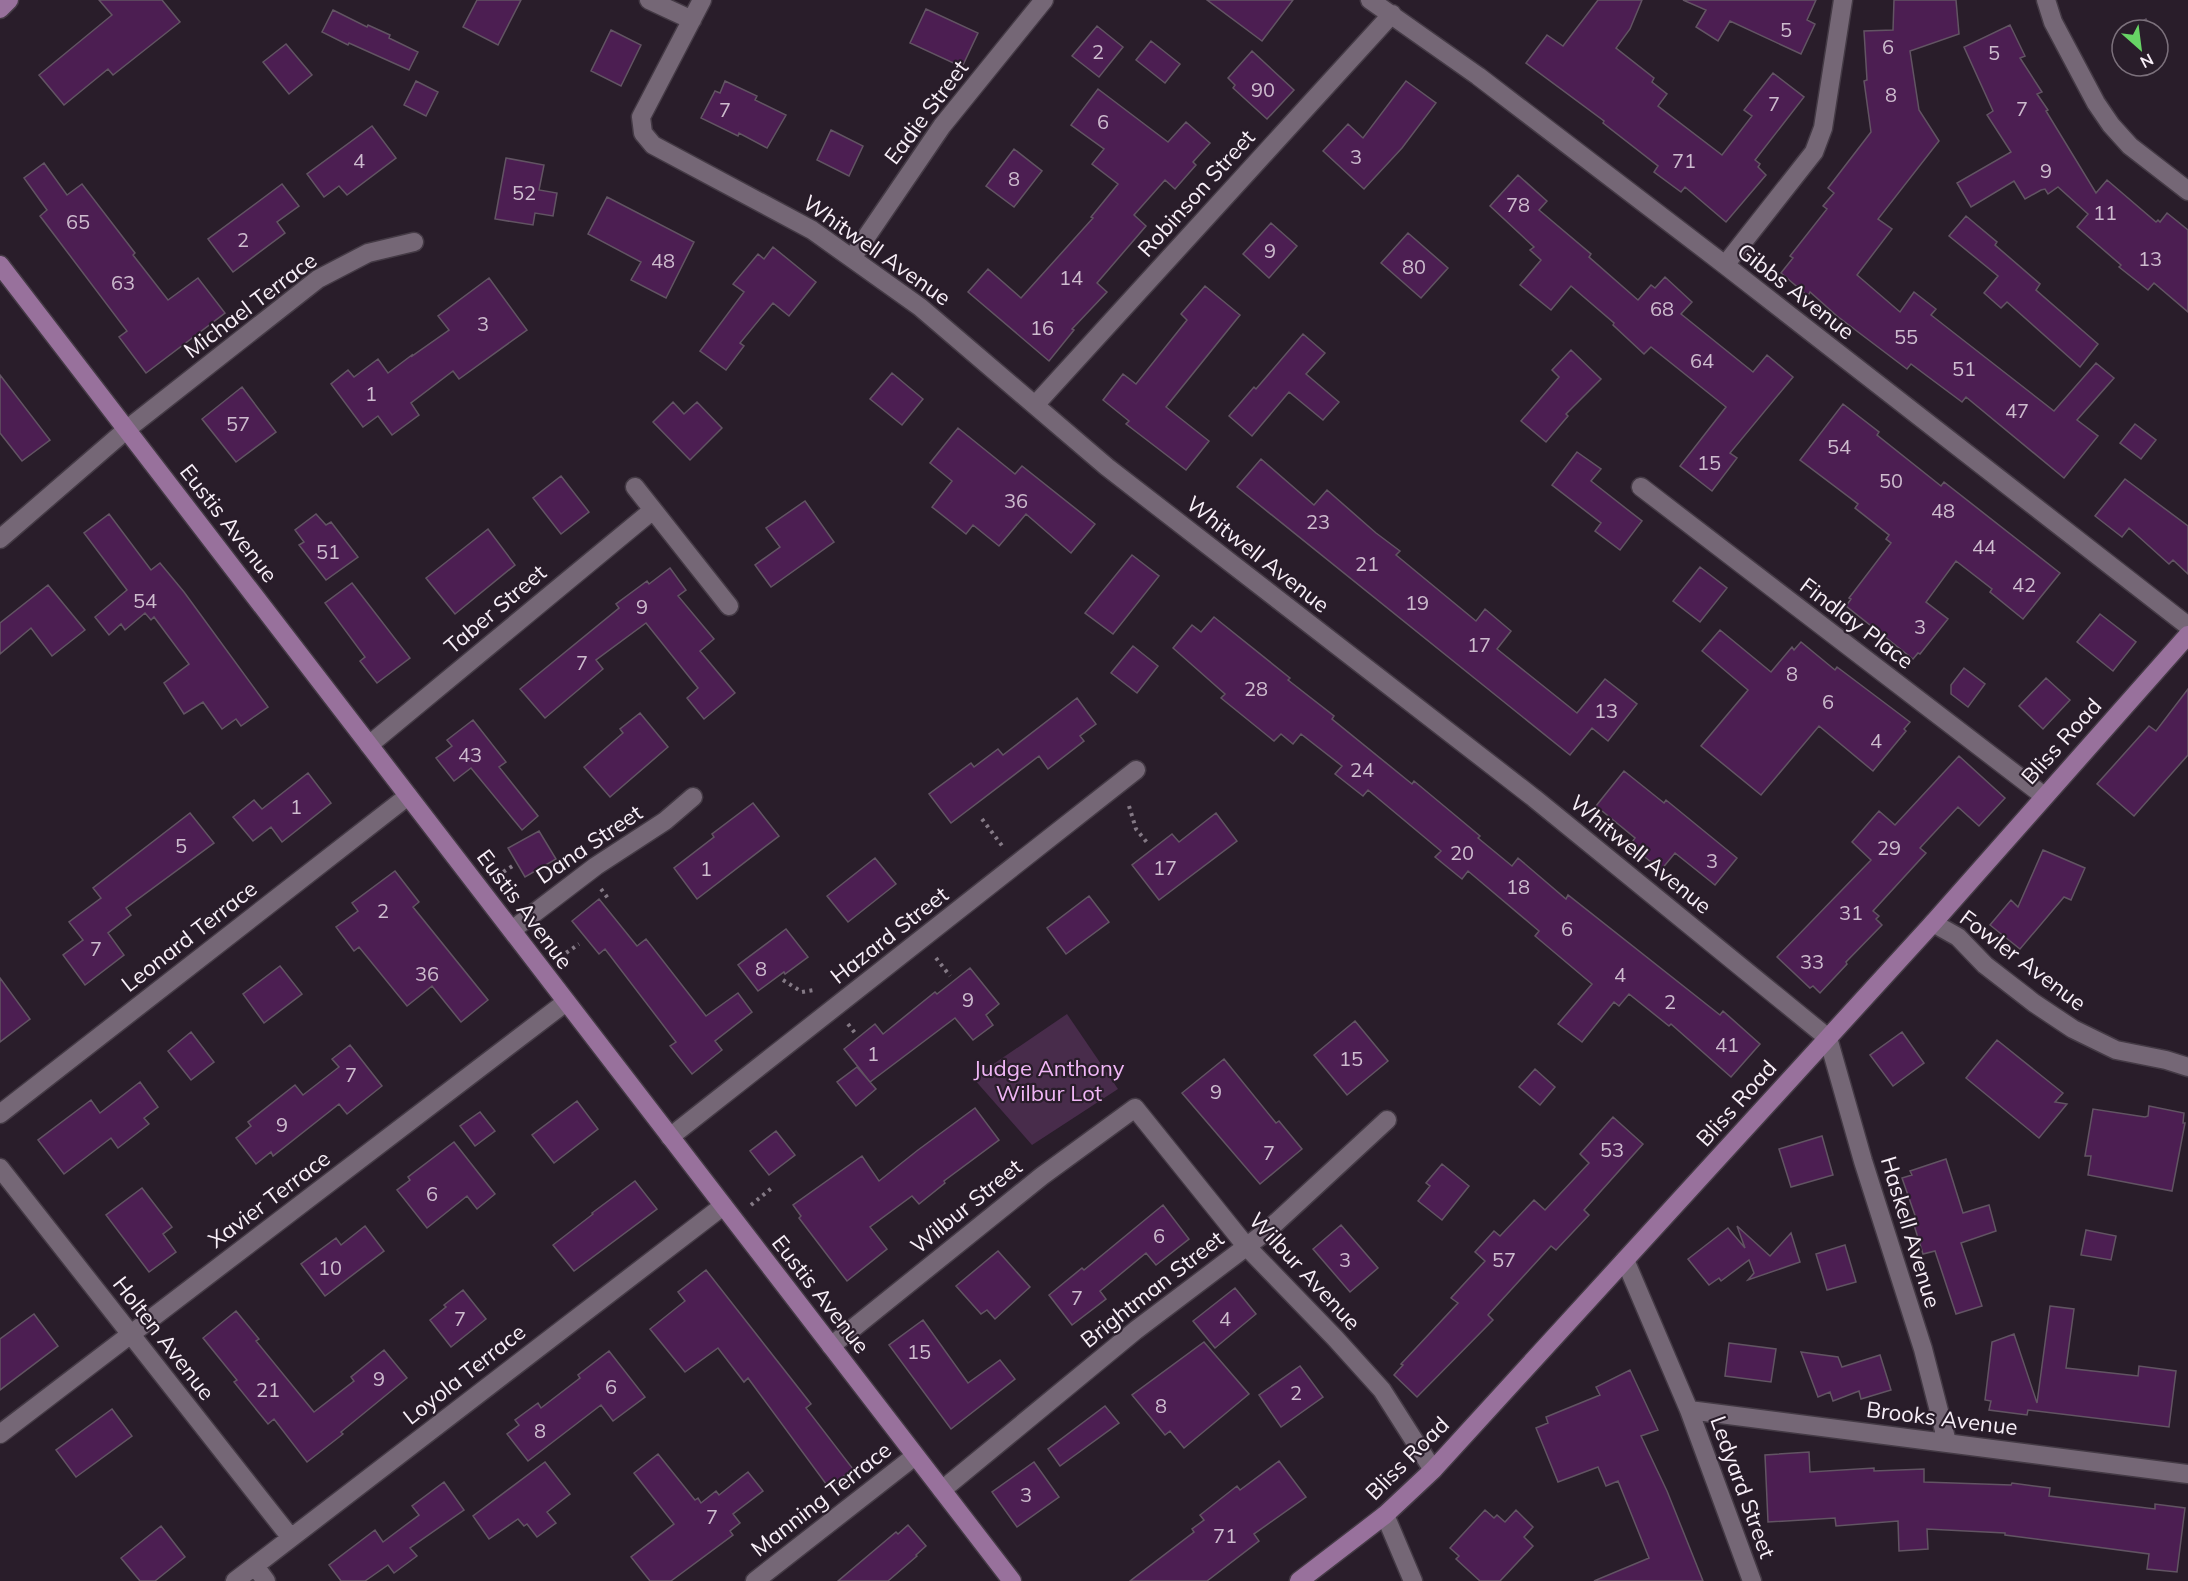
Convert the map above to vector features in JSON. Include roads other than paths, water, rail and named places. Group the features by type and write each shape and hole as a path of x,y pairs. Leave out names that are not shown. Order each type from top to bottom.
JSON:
{"street":[{"path":"0,9 9,0"},
{"path":"649,0 692,20 702,0"},
{"name":"Eadie Street","path":"852,258 942,126 1044,0"},
{"name":"Gibbs Avenue","path":"1370,0 1478,76 1725,265 2188,626"},
{"path":"1725,265 1814,152 1823,128 1843,0"},
{"path":"2046,0 2053,22 2111,125 2130,146 2188,191"},
{"name":"Robinson Street","path":"1035,405 1392,14"},
{"name":"Whitwell Avenue","path":"692,20 641,117 643,133 653,145 794,219 920,307 1107,467 1534,798 1828,1038"},
{"name":"Michael Terrace","path":"0,539 126,430 318,279 368,253 414,242"},
{"name":"Eustis Avenue","path":"0,266 1012,1581"},
{"path":"635,487 729,606"},
{"name":"Findlay Place","path":"1641,487 2044,796"},
{"name":"Taber Street","path":"369,745 653,510"},
{"name":"Bliss Road","path":"1299,1581 1385,1515 1433,1470 1933,923 2188,635"},
{"name":"Hazard Street","path":"670,1137 1130,775"},
{"name":"Leonard Terrace","path":"0,1114 408,796"},
{"name":"Dana Street","path":"512,930 596,866 665,822 693,797"},
{"name":"Fowler Avenue","path":"1933,923 1958,937 1985,965 2040,1008 2073,1029 2116,1050 2188,1067"},
{"name":"Xavier Terrace","path":"0,1434 566,1002"},
{"name":"Haskell Avenue","path":"1828,1038 1863,1161 1923,1349 1947,1442"},
{"name":"Wilbur Avenue","path":"1135,1108 1246,1246 1382,1390 1433,1470"},
{"name":"Wilbur Street","path":"831,1346 1042,1176 1135,1108"},
{"name":"Brightman Street","path":"942,1490 1136,1330 1267,1231 1388,1120"},
{"name":"Holten Avenue","path":"0,1168 291,1538"},
{"name":"Loyola Terrace","path":"235,1581 723,1206"},
{"name":"Ledyard Street","path":"1625,1260 1689,1410 1752,1581"},
{"name":"Brooks Avenue","path":"1689,1410 2188,1474"},
{"name":"Manning Terrace","path":"755,1581 915,1456"},
{"path":"1385,1515 1413,1581"},
{"path":"255,1566 266,1581"}],"park label":[{"name":"Judge Anthony Wilbur Lot","path":"1049,1080"}]}
